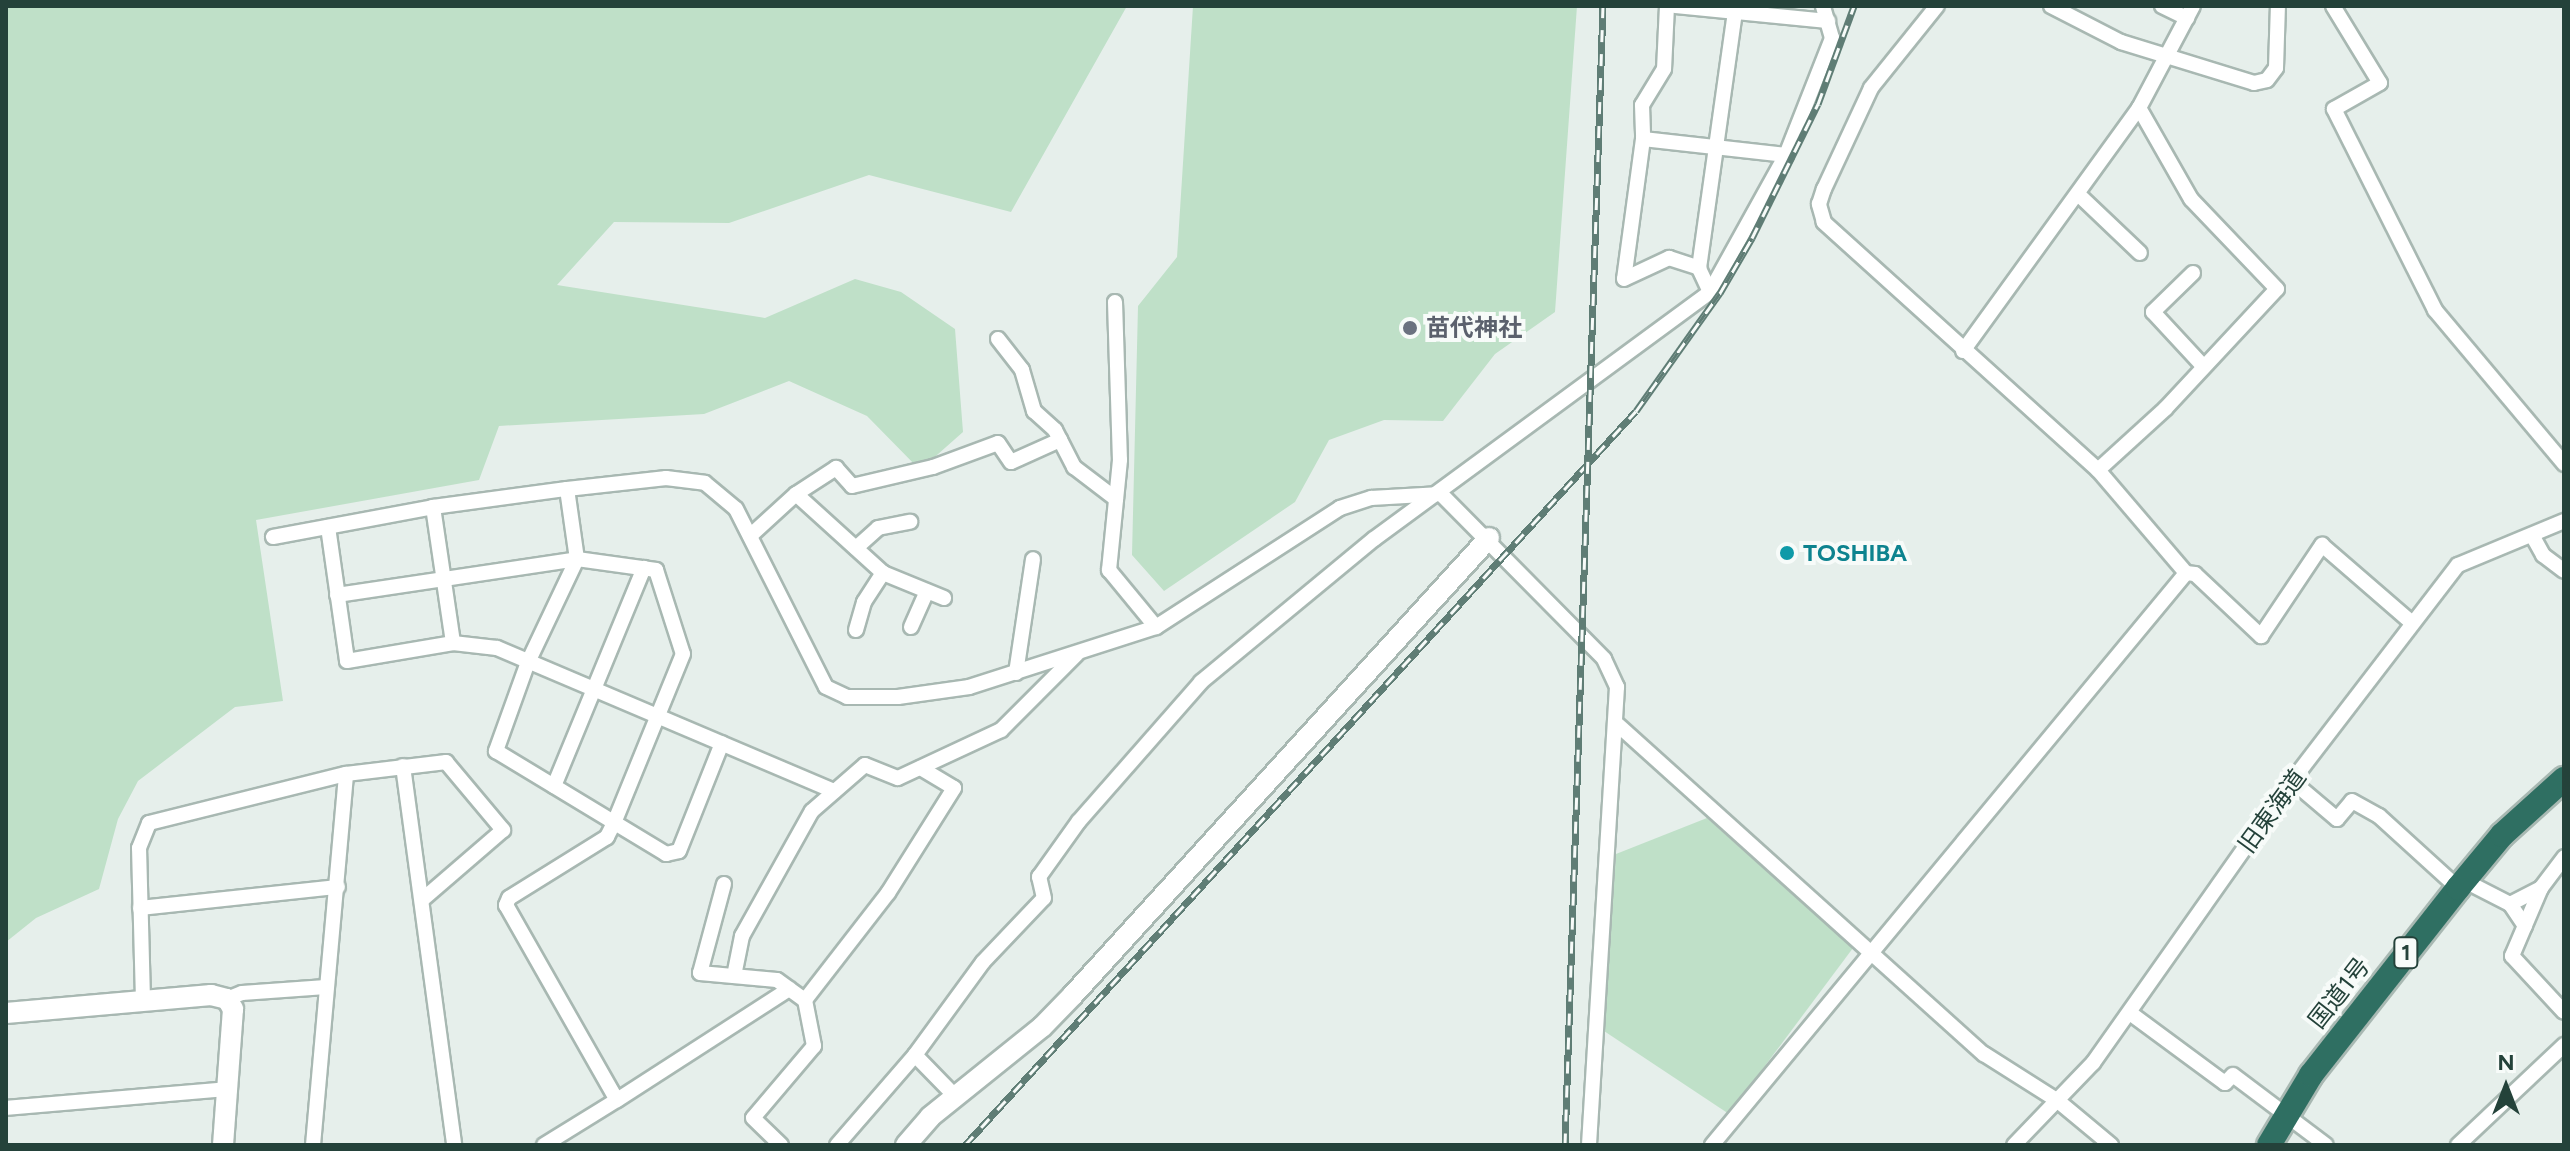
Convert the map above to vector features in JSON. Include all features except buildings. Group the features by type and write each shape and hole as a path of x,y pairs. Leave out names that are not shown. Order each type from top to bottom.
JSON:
{"highway":[{"name":"国道1号","path":"2269,1145 2284,1117 2356,1015 2502,835 2564,779"}],"street":[{"path":"1667,6 1664,69 1642,105 1643,139 1624,279 1669,258 1699,268"},
{"path":"837,1145 915,1055 983,962 1044,898 1039,877 1079,821 1191,692 1277,616 1710,292 1786,155 1832,38 1826,13 1675,6"},
{"path":"1937,6 1871,88 1819,204 1824,222 2098,470 2186,573 2195,574 2261,636 2322,545 2412,623"},
{"path":"2051,6 2167,59 2254,83 2267,80 2280,53 2278,6"},
{"path":"1963,351 2024,262 2079,195 2139,108 2190,12 2162,6"},
{"path":"2333,6 2380,83 2334,109 2435,310 2564,464"},
{"path":"1710,292 1699,268 1736,8"},
{"path":"2098,470 2165,409 2277,289 2191,199 2139,108"},
{"path":"1643,139 1786,155"},
{"path":"2079,195 2140,253"},
{"path":"2193,273 2153,312 2203,366"},
{"path":"1115,302 1120,460 1109,570 1156,627"},
{"path":"998,339 1022,370 1034,411 1060,440 1074,467 1116,499"},
{"path":"750,536 796,494 836,468 852,486 933,467 998,443 1011,462 1060,440"},
{"path":"273,537 433,507 567,489 666,478 705,483 736,509 819,677 837,694 933,694 1016,673 1156,627 1340,508 1371,498 1441,494 1489,538 1604,659 1617,687 1618,725 1589,1145"},
{"path":"567,489 577,559 528,662 496,751 666,854 679,851 722,743"},
{"path":"796,494 883,573 944,598"},
{"path":"433,507 453,643"},
{"name":"旧東海道","path":"2014,1145 2058,1101 2130,1013 2292,781 2458,565 2564,521"},
{"path":"856,548 878,528 910,522"},
{"path":"328,527 347,661 453,643 497,648 834,791"},
{"path":"2532,535 2543,555 2564,579"},
{"path":"906,1145 955,1096 1042,1027 1073,995 1489,538"},
{"path":"2543,555 2564,571"},
{"path":"337,595 577,559 656,570 683,654 614,823 607,837 509,898 506,905 617,1100"},
{"path":"1016,673 1033,559"},
{"path":"554,786 591,689 644,568"},
{"path":"856,630 864,602 883,573"},
{"path":"1712,1145 1867,952 2186,573"},
{"path":"911,627 927,591"},
{"path":"734,976 742,936 812,811 865,765 898,778 1012,723 1077,654"},
{"path":"340,671 360,667 363,658"},
{"path":"1618,725 1984,1054 2058,1101 2111,1145"},
{"path":"143,1000 139,848 149,823 346,774 446,762 503,830 422,900"},
{"path":"403,766 454,1145"},
{"path":"805,1000 888,893 954,788 921,768"},
{"path":"313,1145 346,774"},
{"path":"2292,781 2337,819 2352,801 2379,816 2462,884 2510,904 2525,926"},
{"path":"2564,857 2541,888 2512,956 2564,1012"},
{"path":"724,884 700,973 777,980 805,1000 814,1046 753,1118 781,1145"},
{"path":"140,908 338,887"},
{"path":"2510,904 2541,888"},
{"path":"6,1013 211,995 227,999 242,993 326,987"},
{"path":"544,1145 789,989"},
{"path":"223,1145 233,1009 227,999"},
{"path":"2130,1013 2225,1083 2233,1075 2284,1117 2326,1145"},
{"path":"2458,1145 2564,1045"},
{"path":"915,1055 955,1096"},
{"path":"6,1108 228,1089"}],"green space":[{"path":"6,6 1127,6 1011,212 869,175 729,223 614,222 557,285 765,318 855,279 901,292 955,329 963,432 920,470 867,416 789,381 704,414 499,426 479,480 256,520 283,701 235,707 138,781 118,819 99,889 36,918 6,942"},
{"path":"1193,6 1577,6 1555,312 1495,354 1443,421 1384,420 1329,440 1295,502 1164,591 1132,555 1138,306 1177,257"},
{"path":"1707,818 1853,948 1729,1114 1604,1031 1616,854"}],"railway":[{"path":"1565,1145 1603,6"},
{"path":"965,1145 1636,411 1720,293 1752,238 1818,104 1854,6"}],"place":[{"name":"苗代神社","path":"1410,328"},
{"name":"TOSHIBA","path":"1787,553"}]}
